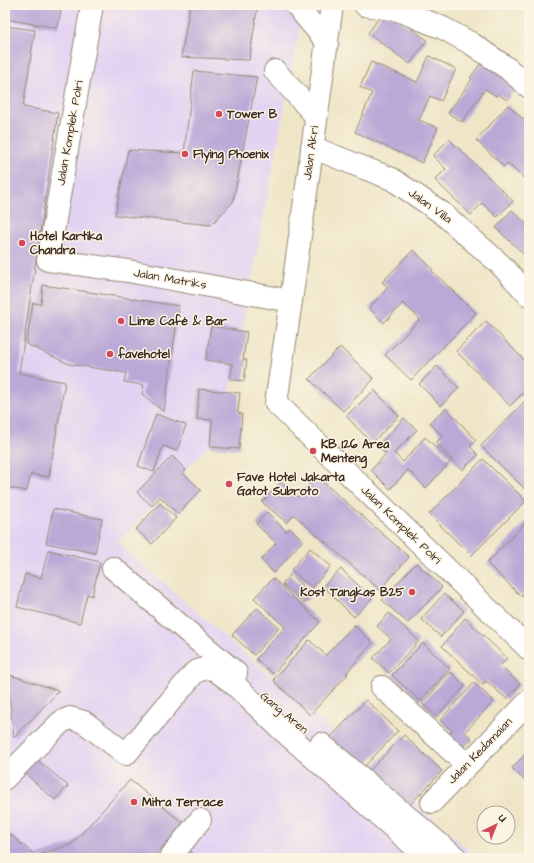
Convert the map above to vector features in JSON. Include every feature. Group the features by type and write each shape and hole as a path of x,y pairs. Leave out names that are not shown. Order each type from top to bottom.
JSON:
{"street":[{"name":"Jalan Komplek Polri","path":"48,260 90,62 92,5"},
{"path":"296,5 327,42"},
{"name":"Jalan Akri","path":"287,328 332,5"},
{"path":"365,5 398,10 443,28 472,44 507,68 529,87"},
{"path":"275,71 316,116"},
{"name":"Jalan Villa","path":"312,147 392,179 442,213 500,264 529,295"},
{"name":"Jalan Matriks","path":"48,260 128,271 291,301"},
{"name":"Jalan Komplek Polri","path":"287,328 276,403 529,649"},
{"name":"Gang Aren","path":"113,568 456,858"},
{"path":"5,778 61,722 70,718 84,722 126,754 195,672 210,668 214,669 233,683 414,854"},
{"path":"382,687 467,765"},
{"name":"Jalan Kedamaian","path":"432,802 529,701"},
{"path":"170,858 200,820"}],"shaded area":[{"path":"5,5 304,5 223,430 118,543 478,858 5,858"}],"building":[{"path":"5,5 62,5 58,28 5,19"},
{"path":"190,5 258,5 249,60 181,57"},
{"path":"385,10 427,40 410,64 368,33"},
{"name":"Hotel Kartika Chandra","path":"5,26 35,30 23,107 58,113 19,373 65,382 49,477 31,474 27,491 5,487"},
{"path":"429,56 456,69 441,101 430,96 419,120 438,128 422,163 355,132 372,93 360,87 371,62 417,82"},
{"path":"483,60 516,87 507,100 498,94 496,96 485,89 462,122 448,113 472,79 470,78"},
{"name":"Tower B","path":"194,71 257,77 233,202 211,225 115,215 128,150 184,153"},
{"path":"508,105 523,119 529,112 529,183 507,163 504,167 476,140"},
{"path":"449,139 513,201 497,217 482,203 471,215 435,180 446,169 433,156"},
{"path":"512,210 529,226 529,259 496,228"},
{"path":"413,250 432,268 431,270 476,313 411,380 385,355 420,319 403,303 384,323 369,308 388,287 382,282"},
{"name":"favehotel","path":"43,285 179,306 164,412 142,394 144,385 124,382 126,373 69,364 26,344 33,303 41,304"},
{"path":"486,321 529,365 529,387 510,406 456,351"},
{"path":"211,326 247,332 243,360 247,360 244,381 230,379 233,364 206,360"},
{"path":"340,347 374,379 343,411 309,379"},
{"path":"437,366 459,388 441,406 419,384"},
{"path":"199,389 240,393 238,413 242,414 239,449 210,447 212,420 197,419"},
{"path":"374,390 399,416 372,443 346,416"},
{"path":"529,397 529,493 481,446"},
{"path":"446,408 476,440 470,446 478,455 462,470 436,442 443,437 430,423"},
{"path":"156,414 186,425 177,451 163,446 154,472 138,466"},
{"path":"404,418 417,430 394,453 403,462 425,437 451,461 426,488 408,470 390,489 371,470 386,454 378,446"},
{"path":"172,456 186,470 183,473 201,490 178,514 160,497 152,506 137,492"},
{"path":"483,459 526,501 471,556 429,514"},
{"path":"316,476 409,557 380,590 294,515 287,523 262,502 281,482 298,497"},
{"path":"160,503 176,518 152,544 136,529"},
{"path":"53,509 102,519 95,553 46,543"},
{"path":"267,512 286,531 290,528 303,540 274,573 261,560 276,543 256,524"},
{"path":"529,519 529,589 522,597 487,563"},
{"path":"310,548 331,566 312,588 291,570"},
{"path":"48,550 100,562 92,596 87,594 80,623 17,607 25,574 41,578"},
{"path":"416,563 442,587 408,623 382,600"},
{"path":"341,569 372,598 354,617 323,586"},
{"path":"290,575 312,594 304,603 282,584"},
{"path":"273,578 320,622 273,674 256,659 285,627 254,598"},
{"path":"444,594 464,611 441,637 421,619"},
{"path":"257,608 279,628 254,655 232,635"},
{"path":"389,613 419,641 389,673 373,658 391,639 377,626"},
{"path":"465,618 507,658 500,666 520,684 507,699 486,681 483,685 442,646"},
{"path":"354,625 373,643 346,673 348,674 310,715 274,681 274,679 309,640 326,655"},
{"path":"423,643 450,669 420,701 392,675"},
{"path":"451,672 465,686 436,717 422,703"},
{"path":"7,674 59,691 14,737"},
{"path":"474,683 494,701 465,732 472,739 461,750 446,737 452,731 440,720"},
{"path":"366,700 398,731 361,770 329,739"},
{"path":"404,735 442,771 407,808 369,771"},
{"path":"529,750 529,785 512,768"},
{"path":"32,755 68,786 55,800 20,769"},
{"name":"Mitra Terrace","path":"130,780 184,824 152,858 5,858 5,830 36,856 72,844"},
{"path":"190,851 198,858 184,858"}],"place":[{"name":"Tower B","path":"219,114"},
{"name":"Flying Phoenix","path":"185,154"},
{"name":"Hotel Kartika Chandra","path":"22,243"},
{"name":"Lime Café & Bar","path":"121,321"},
{"name":"favehotel","path":"110,354"},
{"name":"KB 126 Area Menteng","path":"313,451"},
{"name":"Fave Hotel Jakarta Gatot Subroto","path":"229,484"},
{"name":"Kost Tangkas B25","path":"412,592"},
{"name":"Mitra Terrace","path":"134,802"}]}
